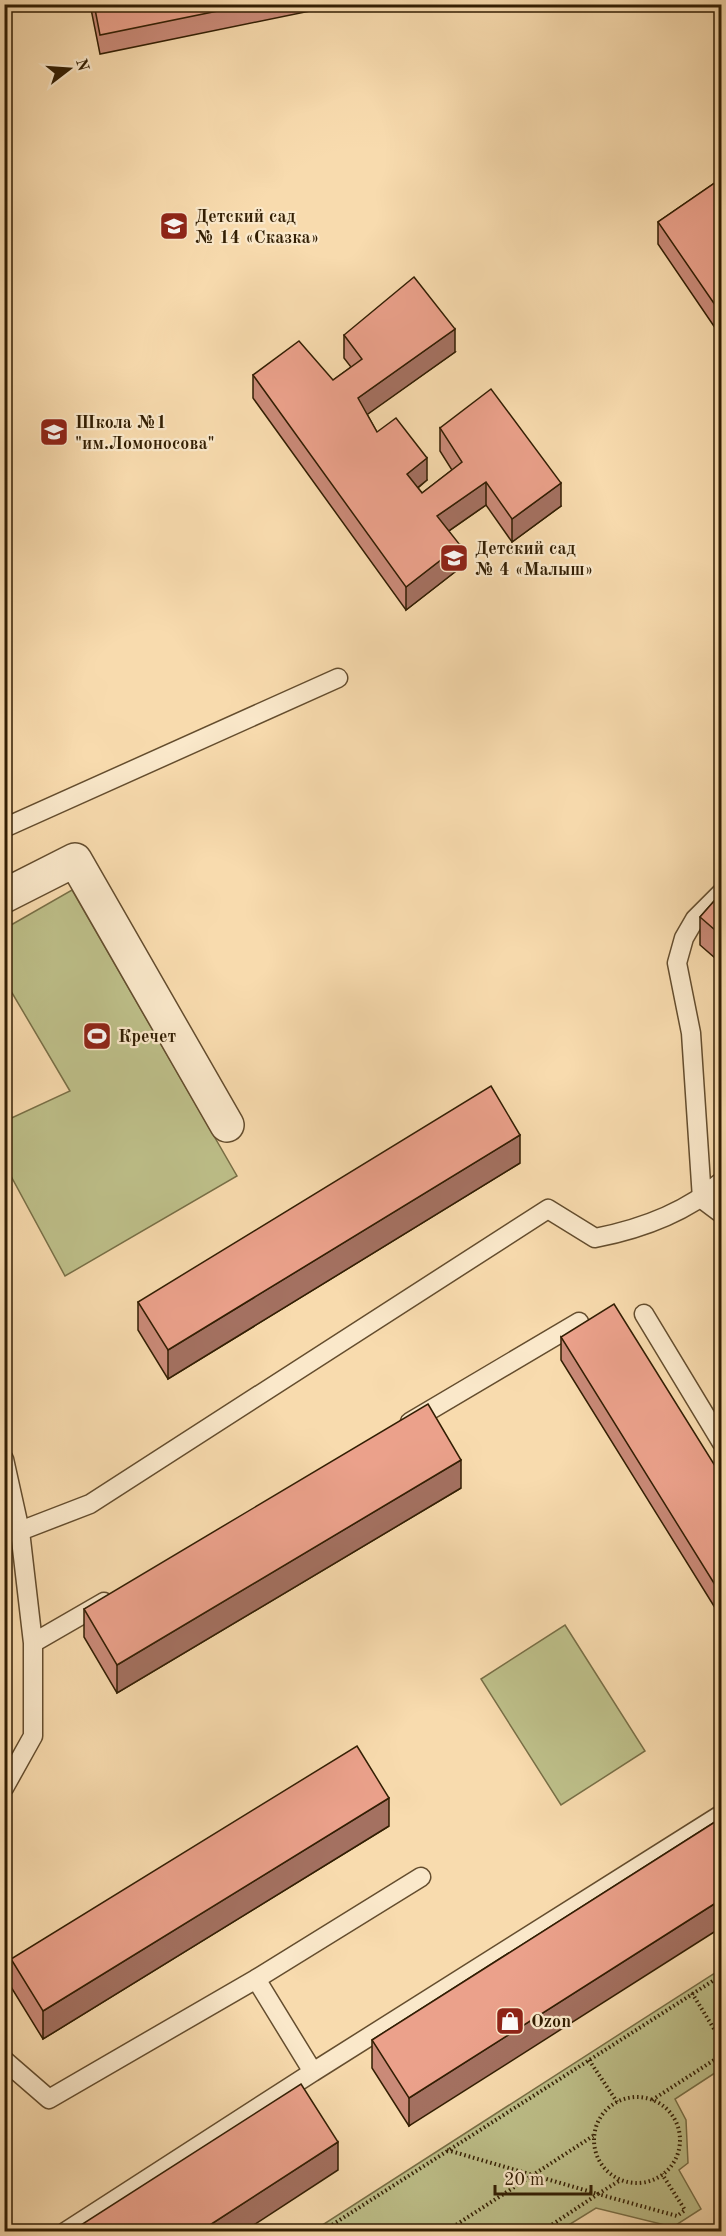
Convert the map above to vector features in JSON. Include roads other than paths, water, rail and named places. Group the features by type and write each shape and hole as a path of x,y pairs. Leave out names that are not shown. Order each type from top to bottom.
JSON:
{"street":[{"path":"4,896 75,860 227,1125"}],"lane":[{"path":"4,828 338,678"},
{"path":"722,892 695,919 684,938 677,963 691,1033 702,1199 722,1214"},
{"path":"20,1531 90,1504 548,1209 596,1238 635,1230 702,1199 722,1181"},
{"path":"644,1314 722,1443"},
{"path":"394,1431 579,1322"},
{"path":"4,1459 20,1531 33,1643 33,1736 4,1788"},
{"path":"33,1643 116,1596"},
{"path":"65,2232 313,2072 722,1814"},
{"path":"4,2060 49,2099 256,1979 420,1877"},
{"path":"256,1979 313,2072"}],"place":[{"name":"Детский сад № 14 «Сказка»","path":"174,226"},
{"name":"Школа №1 \"им.Ломоносова\"","path":"54,432"},
{"name":"Детский сад № 4 «Малыш»","path":"454,558"},
{"name":"Кречет","path":"97,1036"},
{"name":"Ozon","path":"510,2021"}]}
